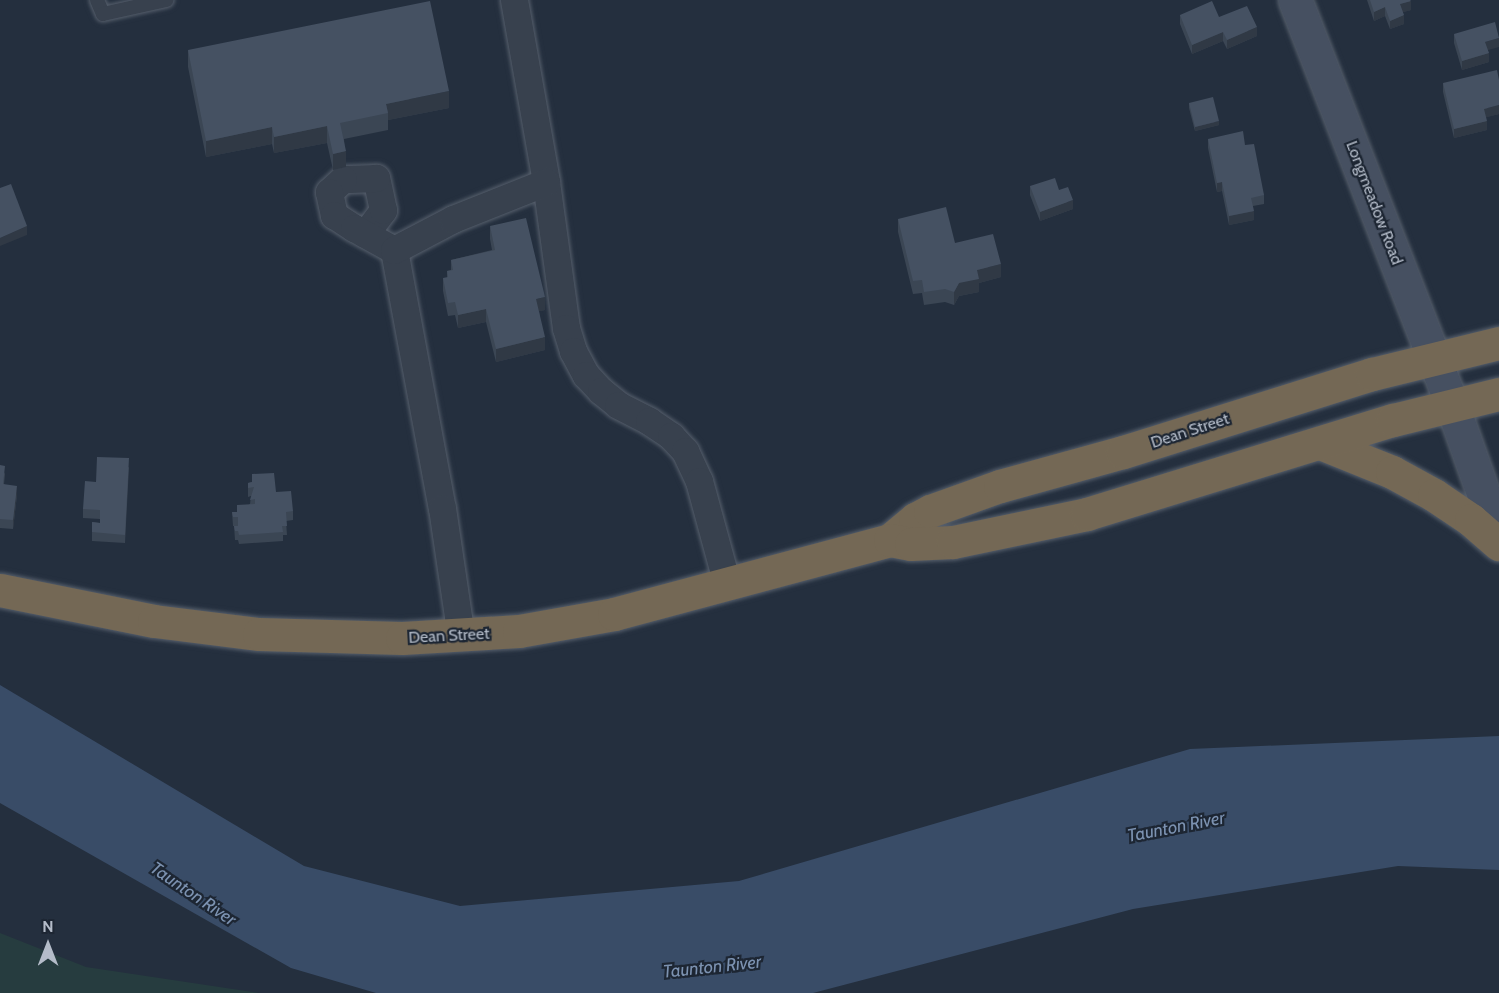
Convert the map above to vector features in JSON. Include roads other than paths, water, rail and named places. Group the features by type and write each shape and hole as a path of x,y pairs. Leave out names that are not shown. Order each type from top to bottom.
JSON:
{"highway":[{"name":"Dean Street","path":"0,590 154,621 247,633 330,638 460,636 530,629 615,614 890,540 915,519 949,503 1134,449 1372,374 1499,343"},
{"name":"Dean Street","path":"890,540 911,544 953,542 1087,514 1320,442 1499,394"},
{"path":"1320,442 1392,472 1434,495 1471,520 1499,544"}],"street":[{"path":"514,0 546,182 566,328 573,351 586,375 601,391 618,405 649,421 671,436 685,451 699,481 727,584"},
{"name":"Longmeadow Road","path":"1295,0 1452,405 1499,538"},
{"path":"394,249 453,219 546,182"},
{"path":"365,234 394,249"},
{"path":"394,249 442,508 460,636"}],"lane":[{"path":"97,0 103,14 166,0"}],"water":[{"name":"Taunton River","path":"0,685 304,866 460,906 739,881 1190,749 1499,736 1499,870 1398,866 1133,909 813,993 376,993 291,968 0,803"}]}
